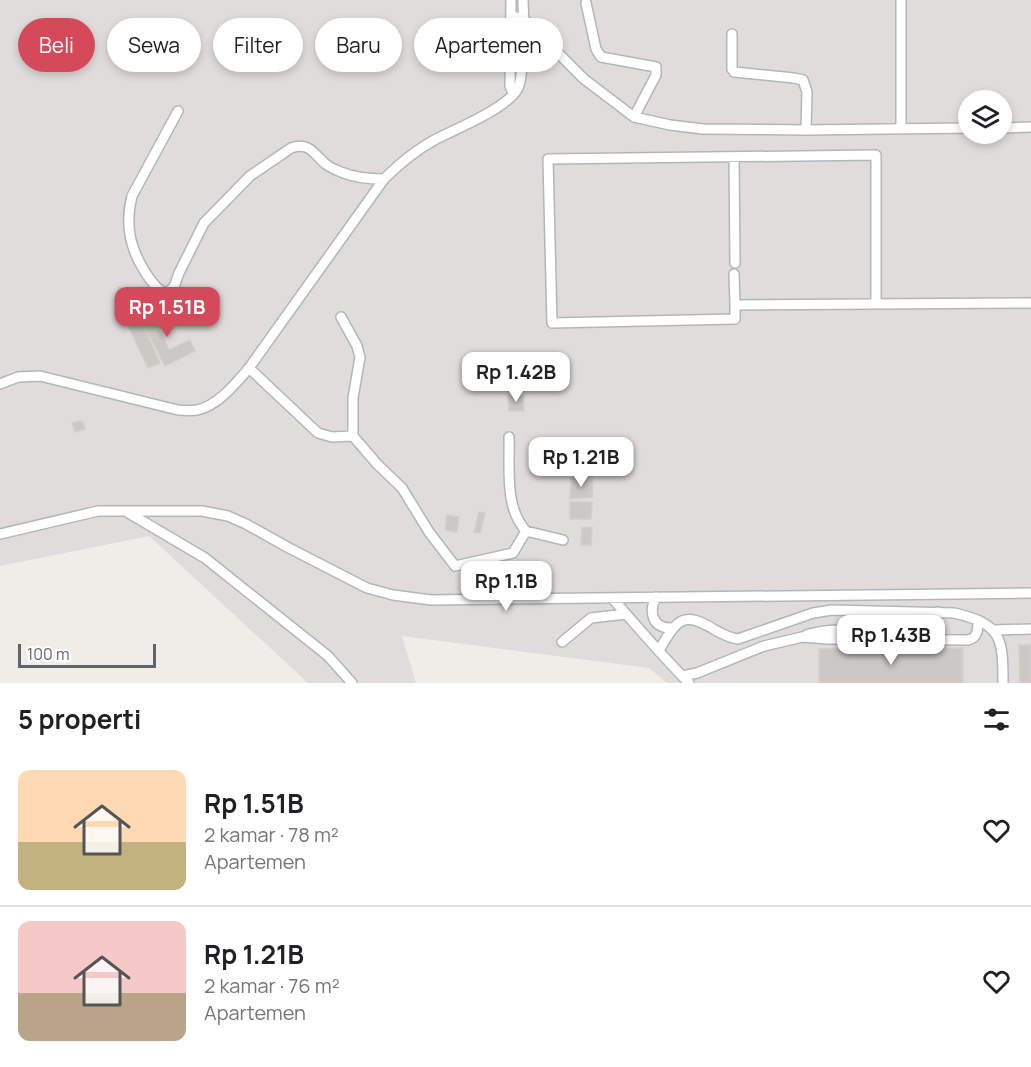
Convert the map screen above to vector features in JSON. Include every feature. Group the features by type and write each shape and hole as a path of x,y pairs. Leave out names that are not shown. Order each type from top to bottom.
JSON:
{"street":[{"path":"511,0 510,86 513,93"},
{"path":"524,0 524,18"},
{"path":"901,0 901,128"},
{"path":"586,3 596,49 601,57 656,67 656,75 634,117"},
{"path":"511,16 520,18"},
{"path":"732,34 732,69 734,72 803,80 807,92 806,130"},
{"path":"563,58 584,79 634,117 670,125 703,129 958,128"},
{"path":"0,384 18,377 40,376 178,410 199,410 216,400 231,388 249,368 384,179 401,162 417,151 503,103 517,90 520,72"},
{"path":"178,111 132,196 129,208 128,230 131,246 137,261 162,292 167,293 174,287 178,273 204,223 250,176 291,148 299,145 305,146 328,166 362,179 384,179"},
{"path":"1012,128 1031,128"},
{"path":"734,274 735,319 552,323 548,159 876,155 876,304"},
{"path":"734,157 735,263"},
{"path":"735,305 1031,303"},
{"path":"341,317 357,346 360,357 353,398 353,436 402,488 442,551 455,566 513,553 526,531"},
{"path":"249,368 318,433 332,437 353,436"},
{"path":"510,437 511,500 521,526 526,531 563,540"},
{"path":"0,534 98,511 128,512 155,509 202,511 228,516 367,588 393,595 431,600 1031,593"},
{"path":"128,512 205,558 328,656 352,683"},
{"path":"656,597 651,608 655,622 661,627 673,628"},
{"path":"612,598 638,630 685,679 764,646 817,632 851,629 900,632 916,630 927,624 938,612"},
{"path":"659,650 673,628 683,620 693,619 731,638 738,639 832,610 954,613 978,620 994,630 1031,629"},
{"path":"562,642 591,618 626,614"},
{"path":"802,637 968,640 975,637 977,633 978,620"},
{"path":"994,630 1003,650 1003,683"}],"shaded area":[{"path":"0,0 1031,0 1031,683 667,683 649,668 402,636 416,683 308,683 149,536 0,566"}],"building":[{"path":"119,287 128,290 125,299 116,296"},
{"path":"174,308 179,319 159,329 169,350 190,340 195,351 165,366 143,323"},
{"path":"139,317 160,363 148,368 127,323"},
{"path":"508,395 523,395 524,411 509,411"},
{"path":"83,422 85,429 75,432 72,423"},
{"path":"593,477 592,497 570,499 571,478"},
{"path":"570,502 592,502 591,519 570,519"},
{"path":"479,512 485,513 480,533 474,532"},
{"path":"447,515 459,517 457,532 445,530"},
{"path":"592,527 591,545 581,545 582,528"},
{"path":"1019,645 1031,645 1031,683 1020,683"},
{"path":"963,648 963,683 819,683 819,649"}]}
